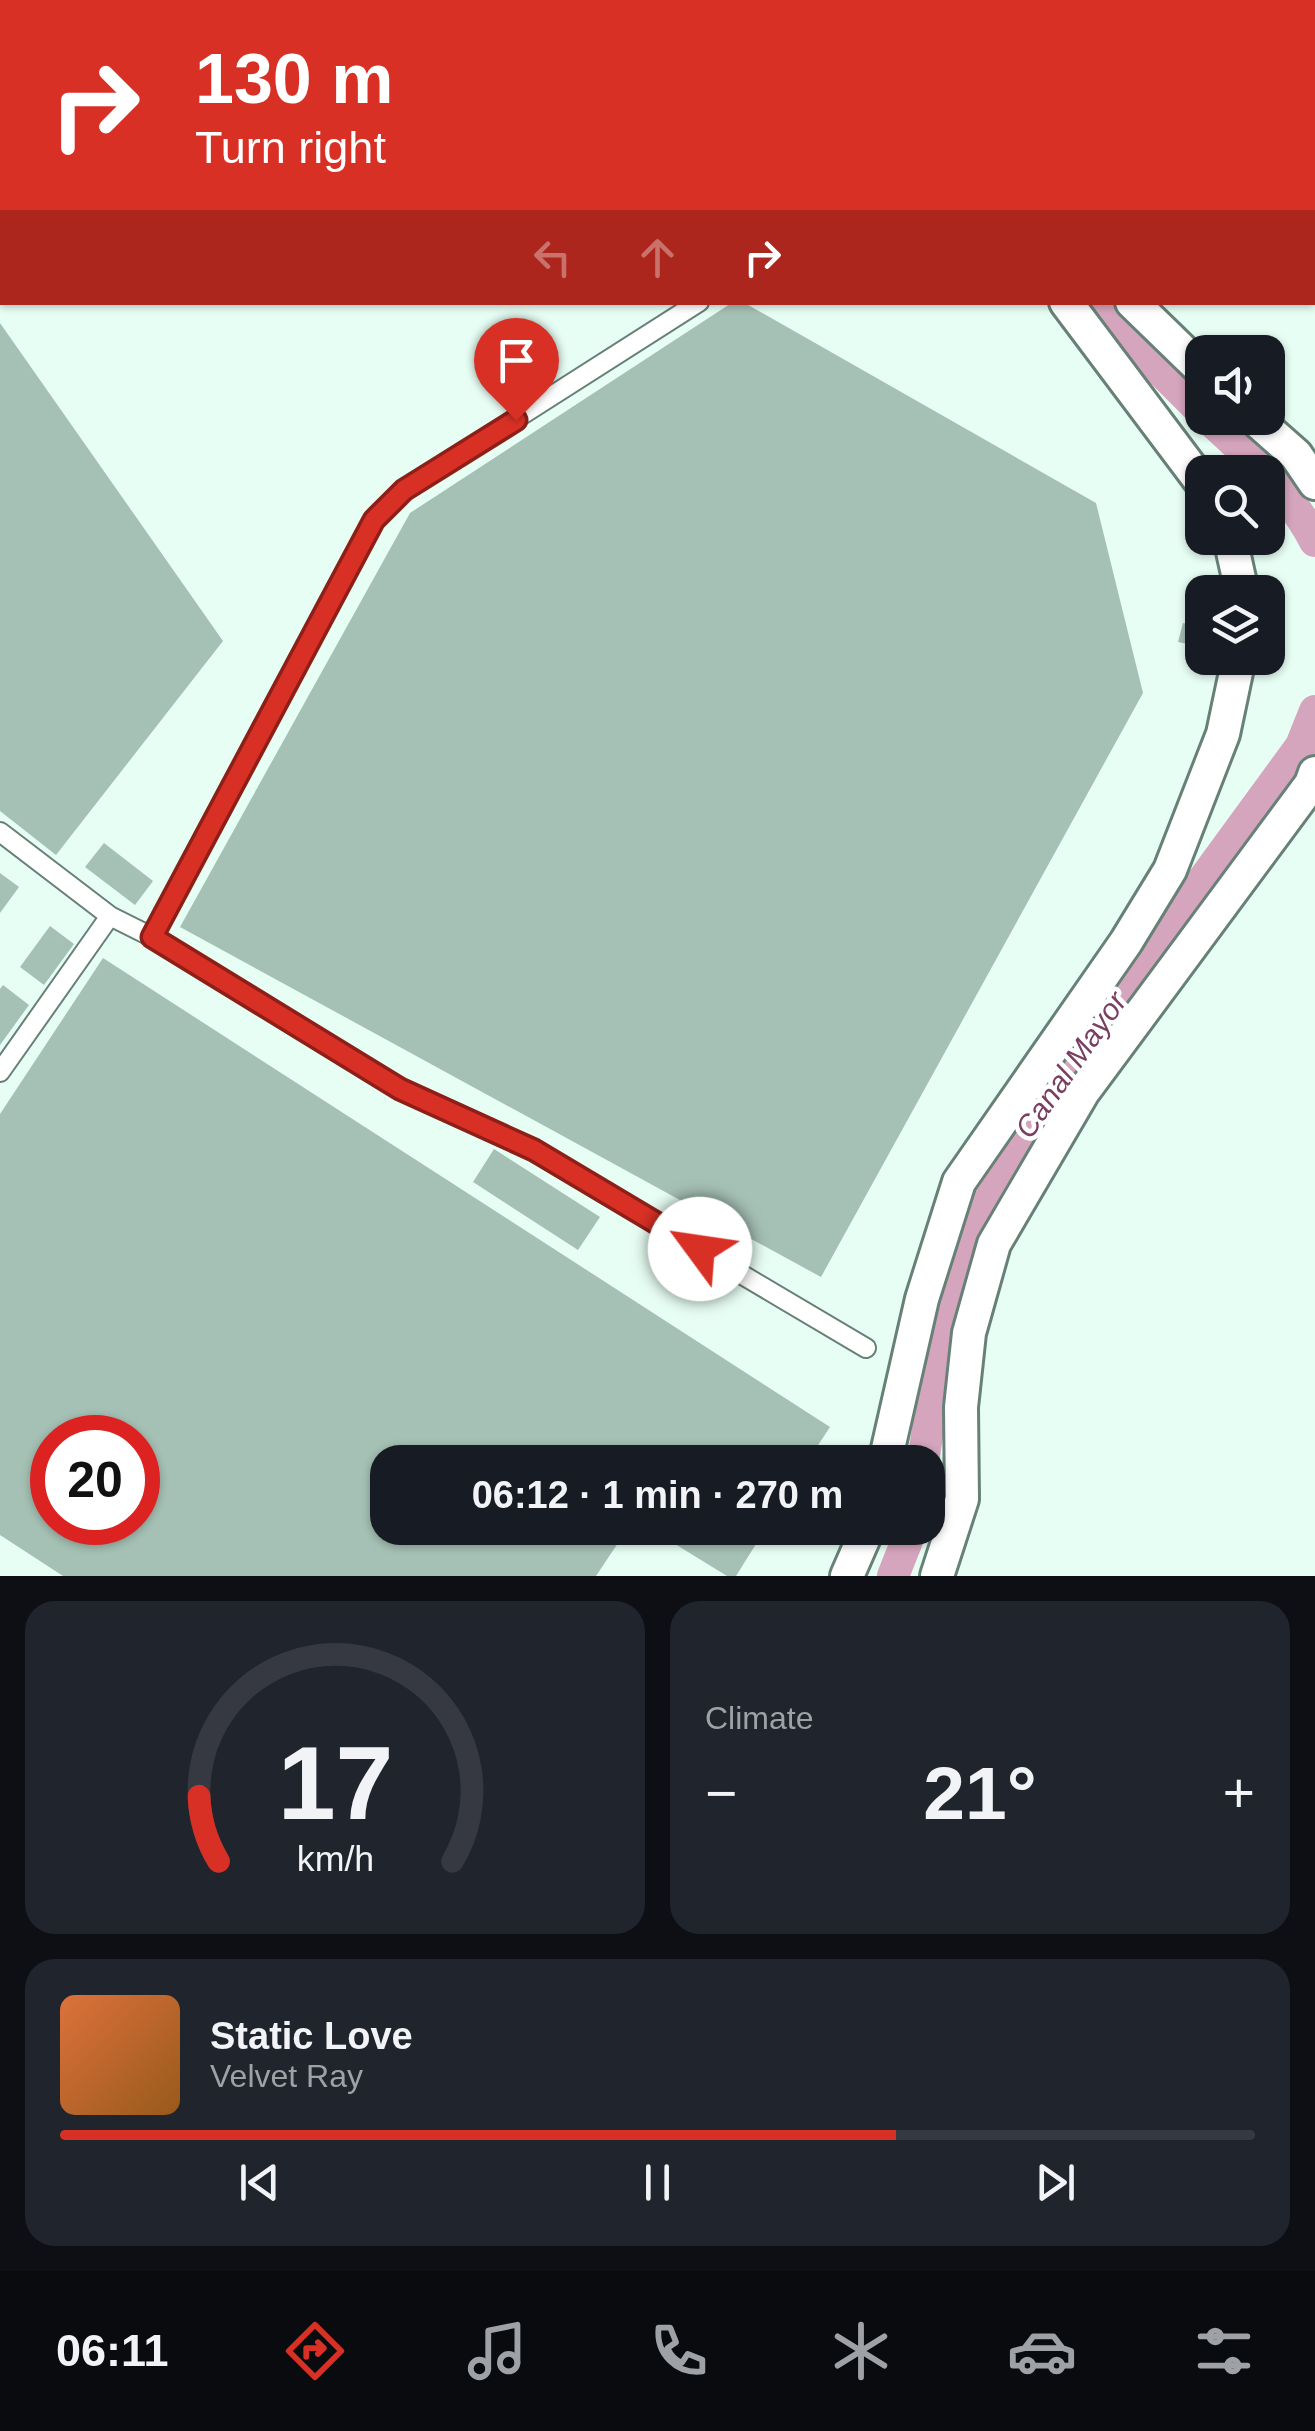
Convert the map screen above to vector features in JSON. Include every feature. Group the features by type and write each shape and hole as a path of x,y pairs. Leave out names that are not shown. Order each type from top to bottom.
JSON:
{"street":[{"path":"1068,305 1185,460"},
{"path":"1135,305 1185,353"},
{"path":"1273,435 1296,455 1315,483"},
{"path":"889,1445 922,1299 959,1182 1126,942 1170,870 1223,734 1235,675"},
{"path":"937,1576 962,1499 960,1408 969,1333 994,1244 1083,1092 1312,784 1315,773"},
{"path":"847,1576 861,1545"}],"lane":[{"path":"152,937 374,520 404,490 694,305"},
{"path":"0,832 110,916 152,937 400,1089 534,1150 866,1348"},
{"path":"0,1072 110,916"}],"building":[{"path":"728,305 748,305 1096,503 1143,693 821,1277 180,927 410,513"},
{"path":"0,323 223,641 56,855 0,811"},
{"path":"1183,623 1185,624 1185,643 1178,642"},
{"path":"104,843 153,881 135,905 85,867"},
{"path":"0,873 19,887 0,913"},
{"path":"50,926 74,944 44,985 20,967"},
{"path":"103,958 830,1427 818,1445 370,1445 370,1545 617,1545 596,1576 63,1576 0,1535 0,1114"},
{"path":"3,985 29,1005 0,1045 0,989"},
{"path":"494,1149 600,1217 578,1250 473,1182"},
{"path":"677,1545 755,1545 736,1576 727,1576"}],"waterway":[{"name":"Canal Mayor","path":"1095,305 1185,395"},
{"name":"Canal Mayor","path":"1226,435 1281,490 1315,541"},
{"name":"Canal Mayor","path":"926,1445 936,1376 965,1251 989,1190 1037,1107 1301,746 1315,711"},
{"name":"Canal Mayor","path":"893,1576 905,1545"}],"route":[{"path":"516,420 404,490 374,520 152,937 400,1089 534,1150 700,1249"}]}
